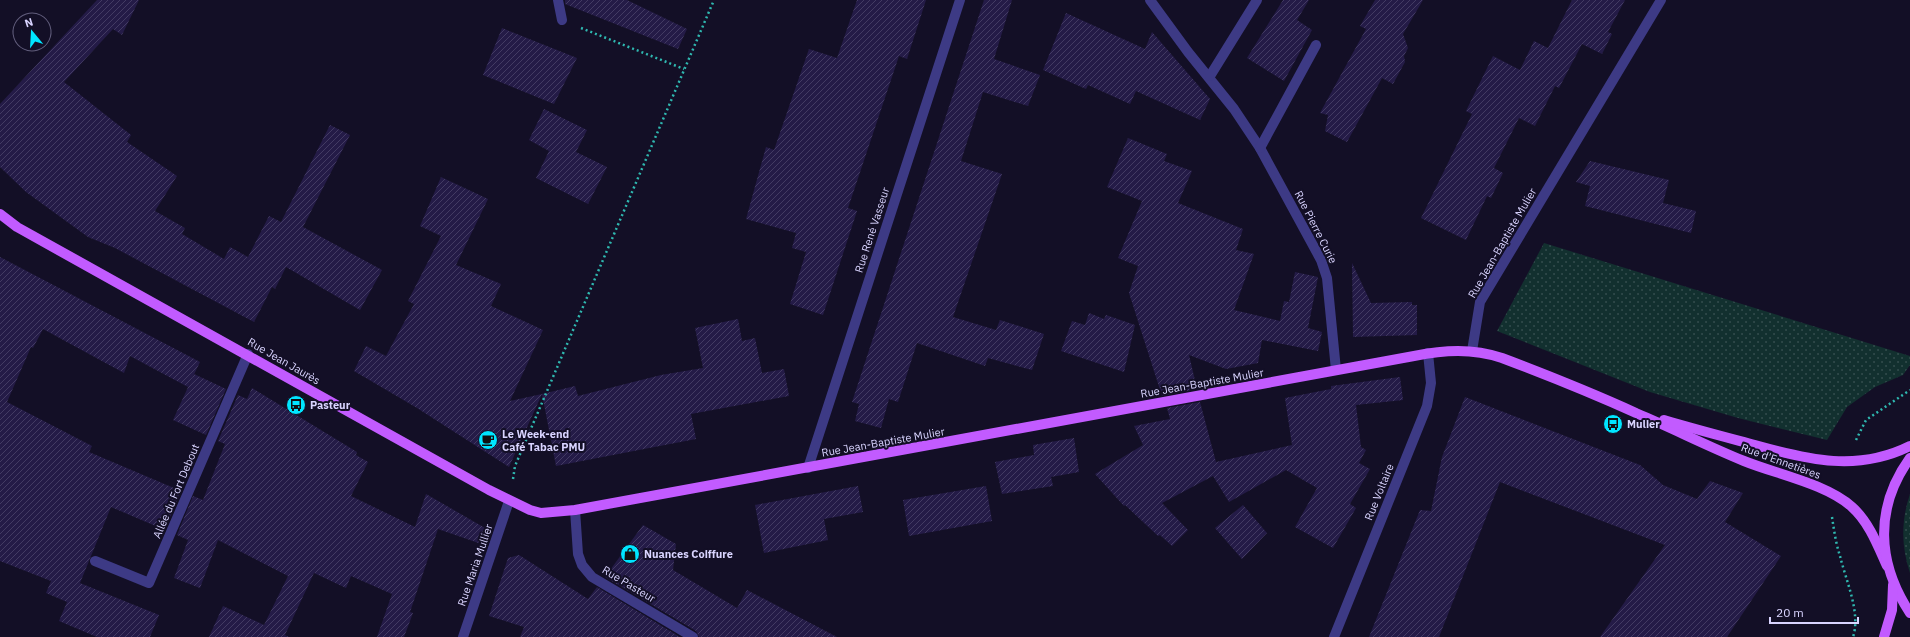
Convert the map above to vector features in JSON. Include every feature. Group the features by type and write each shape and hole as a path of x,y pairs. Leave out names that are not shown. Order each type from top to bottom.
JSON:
{"main road":[{"name":"Rue Jean Jaurès","path":"0,214 17,227 248,354 509,501 541,513"},
{"name":"Rue Jean-Baptiste Mulier","path":"541,513 575,510 808,468 1428,353 1456,350 1472,351"},
{"name":"Rue d'Ennetières","path":"1472,351 1502,358 1636,413 1712,448 1841,498 1853,508 1863,520 1873,536 1887,566"},
{"name":"Rue d'Ennetières","path":"1636,413 1791,455 1822,460 1839,462 1864,461 1885,457 1910,446"},
{"path":"1910,458 1896,481 1887,508 1883,537 1887,566 1893,583 1910,613"},
{"path":"1884,637 1892,610 1893,583"}],"street":[{"path":"558,0 562,20"},
{"name":"Rue René Vasseur","path":"808,468 960,0"},
{"name":"Rue Pierre Curie","path":"1150,0 1188,52 1210,76 1260,148 1321,260 1327,278 1336,370"},
{"path":"1210,76 1257,0"},
{"name":"Rue Jean-Baptiste Mulier","path":"1472,351 1480,302 1661,0"},
{"path":"1260,148 1316,45"},
{"name":"Rue Voltaire","path":"1334,637 1427,406 1431,382 1428,353"},
{"name":"Allée du Fort Debout","path":"95,561 149,583 248,354"},
{"name":"Rue Maria Mullier","path":"463,637 509,501"},
{"name":"Rue Pasteur","path":"575,510 578,554 582,565 592,577 693,637"}],"path":[{"path":"509,501 515,466 714,0"},
{"path":"562,20 684,70"}],"green space":[{"path":"1544,243 1910,356 1910,365 1903,375 1875,387 1847,407 1827,440 1738,418 1650,392 1497,331"},
{"path":"1910,494 1910,573 1905,553 1903,534 1905,514"}],"building":[{"path":"97,0 139,0 122,35 113,29 64,82 131,135 127,142 177,176 155,211 185,228 182,234 224,259 230,247 248,257 269,216 281,222 330,125 350,135 303,227 382,270 360,310 286,267 275,289 272,287 254,322 115,248 88,237 26,192 0,167 0,104 48,52 52,52 52,48"},
{"path":"565,0 627,0 687,29 678,49 565,4"},
{"path":"857,0 926,0 907,59 899,56 848,208 857,211 823,315 790,304 806,252 792,248 796,233 746,219 766,147 774,150 809,49 837,58"},
{"path":"984,0 1012,0 994,59 1040,75 1028,106 983,92 961,161 1002,174 953,317 996,330 1000,320 1044,334 1032,370 988,358 985,366 917,343 898,402 889,399 881,428 855,421 859,404 852,402"},
{"path":"1283,0 1309,0 1297,20 1312,30 1284,81 1247,58"},
{"path":"1375,0 1423,0 1403,34 1408,48 1404,56 1405,62 1393,84 1382,78 1347,142 1325,131 1328,115 1320,113 1366,29 1360,26"},
{"path":"1572,0 1625,0 1608,32 1612,34 1602,54 1582,44 1559,88 1555,86 1535,126 1519,118 1494,168 1503,173 1491,198 1487,196 1466,240 1421,218 1472,114 1466,111 1493,56 1520,70 1534,41 1548,48"},
{"path":"1066,13 1145,49 1152,32 1210,99 1200,120 1136,91 1130,104 1088,85 1086,89 1043,70"},
{"path":"502,28 577,58 554,104 483,75"},
{"path":"544,109 587,130 576,152 607,167 588,204 536,178 549,151 529,140"},
{"path":"1128,138 1167,154 1164,161 1192,171 1178,203 1243,229 1236,250 1254,254 1234,310 1280,321 1284,301 1289,302 1295,272 1318,277 1308,328 1322,332 1318,351 1262,340 1258,363 1226,369 1189,355 1197,389 1162,396 1129,293 1138,266 1118,258 1142,201 1107,187"},
{"path":"1590,161 1669,180 1663,203 1696,211 1691,233 1585,206 1590,186 1576,182"},
{"path":"441,177 488,199 456,265 501,284 491,306 543,330 510,401 542,394 509,467 417,408 354,371 366,346 386,356 414,304 408,301 441,236 420,226"},
{"path":"0,257 200,362 188,387 130,356 124,373 43,329 33,348 31,347 7,402 92,446 89,452 181,491 165,530 111,507 80,583 159,615 150,637 97,637 59,621 67,602 46,593 51,581 0,561"},
{"path":"1352,263 1371,303 1412,302 1412,305 1417,305 1417,335 1353,337"},
{"path":"1089,313 1104,319 1106,315 1135,325 1124,372 1061,351 1072,321 1085,325"},
{"path":"738,319 742,341 755,338 762,373 784,369 789,396 691,414 696,439 556,466 542,394 575,386 578,396 661,375 703,368 695,328"},
{"path":"194,374 226,389 206,435 173,420"},
{"path":"1400,377 1403,400 1356,405 1361,447 1366,450 1359,463 1370,469 1350,504 1356,508 1333,548 1295,527 1317,488 1286,470 1229,502 1213,476 1162,503 1188,530 1172,546 1160,535 1158,536 1125,505 1124,506 1095,474 1143,445 1134,426 1170,419 1167,408 1200,402 1216,462 1292,445 1285,398 1331,389 1331,386"},
{"path":"252,388 357,452 356,455 368,462 351,496 415,527 426,494 492,532 487,546 438,529 410,612 413,613 404,637 377,637 392,594 351,576 346,588 314,573 285,635 289,637 209,637 223,606 264,625 288,576 218,540 200,588 174,578 188,540 177,535 193,496 203,500 225,444 218,441 238,395 247,399"},
{"path":"1465,397 1640,465 1663,485 1697,499 1710,481 1743,493 1725,522 1781,556 1727,637 1600,637 1665,545 1500,482 1439,637 1369,637 1420,510 1431,511 1442,457"},
{"path":"1074,438 1079,472 1051,477 1053,486 1002,494 995,462 1034,455 1033,445"},
{"path":"858,486 863,512 824,519 828,540 764,553 755,505"},
{"path":"986,486 992,521 909,536 903,500"},
{"path":"1243,505 1267,533 1242,559 1215,528"},
{"path":"643,525 676,544 673,570 737,608 747,590 837,637 699,637 696,631 605,577"},
{"path":"519,555 588,599 597,587 680,637 520,637 524,627 489,616 508,558"}],"place":[{"name":"Pasteur","path":"296,405"},
{"name":"Mulier","path":"1613,424"},
{"name":"Le Week-end Café Tabac PMU","path":"488,440"},
{"name":"Nuances Coiffure","path":"630,554"}]}
